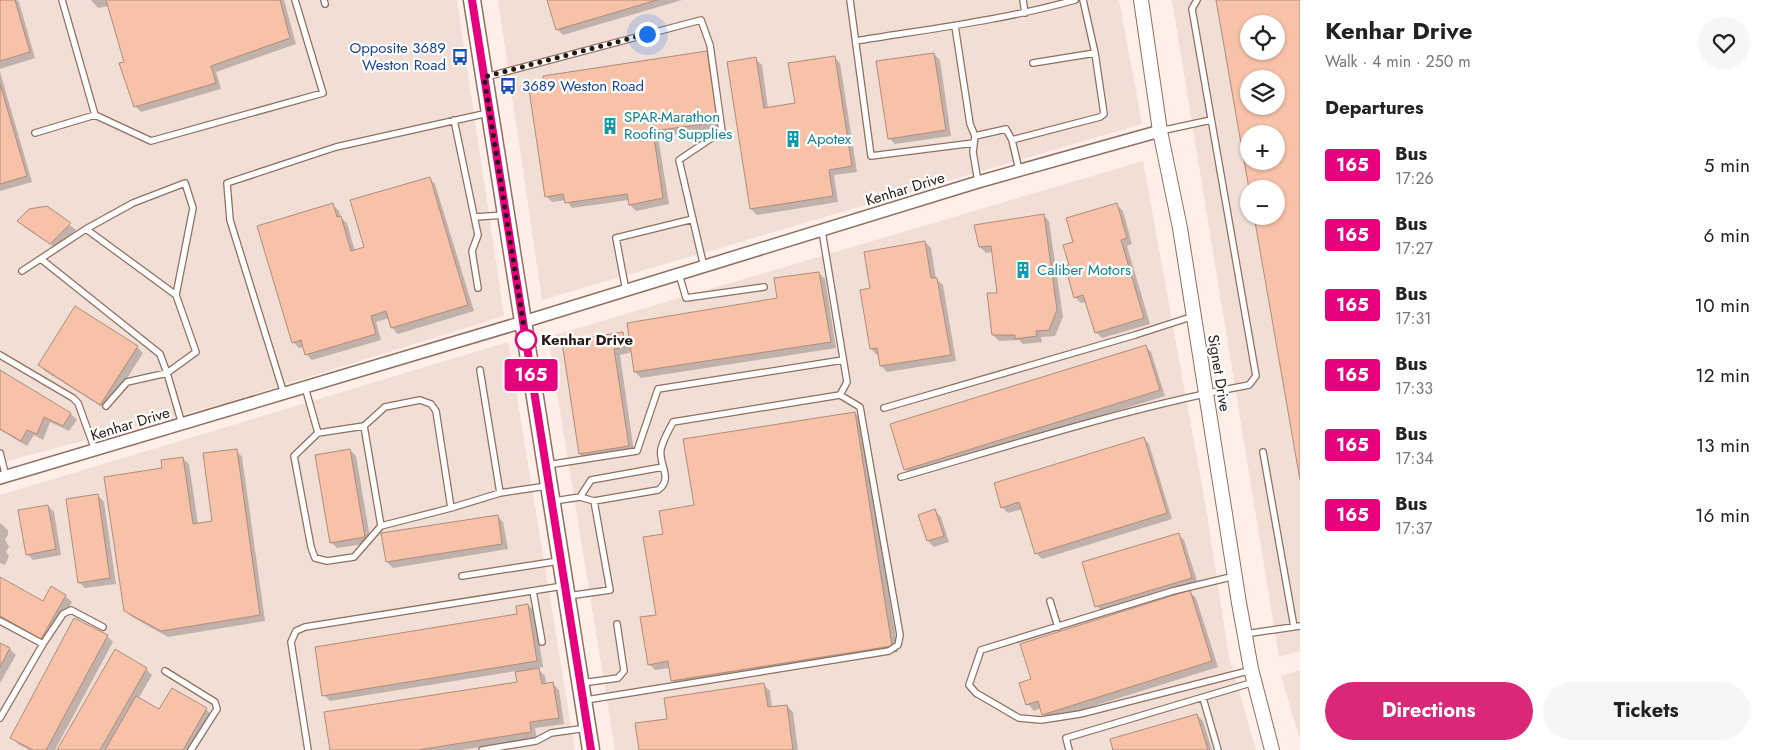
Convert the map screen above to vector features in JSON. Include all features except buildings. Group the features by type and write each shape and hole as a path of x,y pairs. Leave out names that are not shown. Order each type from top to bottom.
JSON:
{"main road":[{"path":"472,0 591,750"}],"street":[{"name":"Signet Drive","path":"1141,0 1160,131 1180,228 1245,634 1253,676 1272,750"},
{"name":"Kenhar Drive","path":"3,477 626,291 978,182 1160,131"}],"lane":[{"path":"62,0 95,115"},
{"path":"35,132 95,115 151,141 324,93 295,0"},
{"path":"850,0 871,156 975,139 1006,129 1012,140 1019,170"},
{"path":"1023,0 1025,13"},
{"path":"856,41 1025,13 1075,0"},
{"path":"1012,140 1100,117 1104,114 1095,53 1083,0"},
{"path":"901,477 1125,413 1206,393 1249,385 1256,376 1192,9 1197,0"},
{"path":"484,77 700,20 710,45 722,131 679,160 704,267"},
{"path":"955,26 970,124 975,139 973,152 978,182"},
{"path":"1033,63 1095,53"},
{"path":"284,394 230,220 228,182 336,147 490,112"},
{"path":"454,120 478,235 472,251 478,288"},
{"path":"1160,131 1211,120"},
{"path":"22,271 86,229 133,203 185,183 193,208 176,295 196,352 167,373 127,382 106,406"},
{"path":"474,217 506,215"},
{"path":"626,291 616,238 693,219"},
{"path":"86,229 176,295"},
{"path":"822,231 847,382 840,395"},
{"path":"41,259 160,354 182,424"},
{"path":"679,274 686,298 764,287"},
{"path":"884,408 1126,338 1194,316"},
{"path":"0,355 73,398 78,403 95,450"},
{"path":"546,466 637,451 658,389 844,360"},
{"path":"480,370 500,493"},
{"path":"305,387 318,433"},
{"path":"451,508 436,411 431,404 420,400 385,407 364,426 318,433 294,456 311,547 315,558 327,561 354,557 380,526 451,508 500,493 550,494 580,497 594,501 658,490 666,481 660,450 672,422 840,395 860,407 900,635 898,645 889,651 583,701"},
{"path":"364,426 380,526"},
{"path":"1245,634 1297,627 1263,452"},
{"path":"0,453 3,477"},
{"path":"580,497 591,480 663,467"},
{"path":"308,750 291,642 296,631 306,627 533,590 610,590 594,501"},
{"path":"462,576 561,561"},
{"path":"1235,576 1174,592 982,650 969,685 976,693 1019,718 1047,720 1253,676"},
{"path":"533,590 542,642"},
{"path":"1050,601 1058,627"},
{"path":"0,718 42,644 63,614 71,610 103,627"},
{"path":"0,621 42,644"},
{"path":"580,683 618,678 622,675 624,671 617,624"},
{"path":"165,671 215,702 217,709 192,748 200,750"},
{"path":"1069,750 1066,738 1203,698 1253,676"},
{"path":"1203,698 1218,750"},
{"path":"482,750 536,741 551,733 587,728"}],"shaded area":[{"path":"0,0 457,0 504,316 225,403 0,463"},
{"path":"498,0 1119,0 1142,124 542,300"},
{"path":"1172,0 1300,0 1300,651 1279,657"},
{"path":"1143,161 1206,508 1229,657 1256,750 615,750 548,337"},
{"path":"508,342 575,750 0,750 0,495"},
{"path":"1300,670 1300,740 1281,676"}],"bus line":[{"name":"165","path":"472,0 591,750"}],"place":[{"name":"Opposite 3689 Weston Road","path":"460,57"},
{"name":"3689 Weston Road","path":"508,86"},
{"name":"SPAR-Marathon Roofing Supplies","path":"610,126"},
{"name":"Apotex","path":"793,139"},
{"name":"Caliber Motors","path":"1023,270"},
{"name":"Kenhar Drive","path":"526,340"}],"route":[{"path":"526,340 484,77 647,34"}]}
